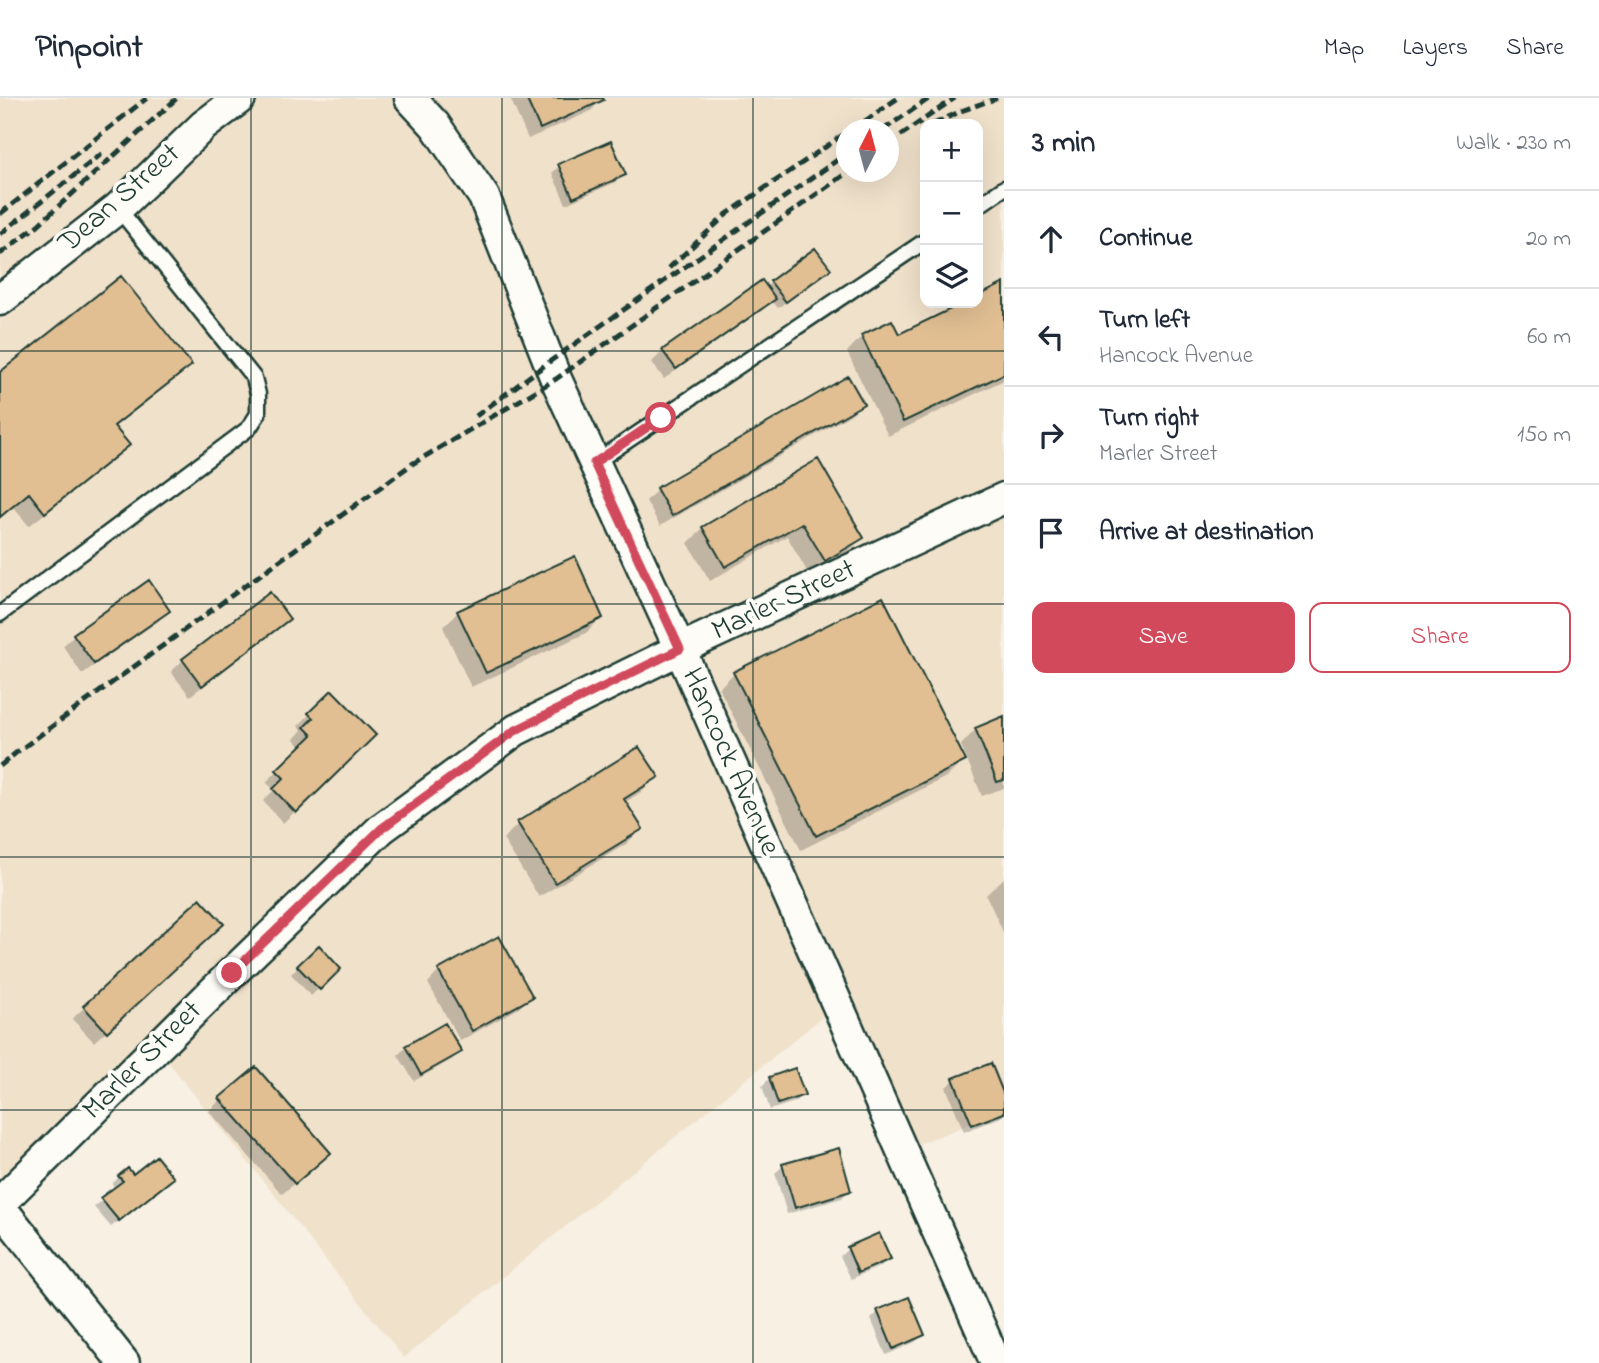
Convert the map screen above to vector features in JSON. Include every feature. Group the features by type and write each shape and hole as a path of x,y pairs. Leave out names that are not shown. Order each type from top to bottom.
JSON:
{"street":[{"name":"Dean Street","path":"0,300 118,208 203,126 240,98"},
{"name":"Hancock Avenue","path":"410,98 435,125 485,197 555,379 680,649 996,1363"},
{"name":"Marler Street","path":"0,1205 222,982 381,829 516,730 680,649 1004,498"},
{"path":"0,1205 124,1363"}],"lane":[{"path":"983,203 1004,188"},
{"path":"0,614 249,428 258,414 258,394 254,378 118,208"},
{"path":"594,463 920,244"}],"shaded area":[{"path":"0,98 1004,98 1004,1111 900,1151 837,1005 404,1358 158,1049 0,1185"}],"building":[{"path":"526,98 603,98 604,100 540,129"},
{"path":"611,141 626,175 573,198 558,164"},
{"path":"815,248 831,269 786,302 770,281"},
{"path":"121,276 192,365 114,426 130,445 45,513 29,493 0,517 0,372"},
{"path":"762,280 776,299 676,369 662,350"},
{"path":"1004,283 1004,374 903,422 861,335 892,320 899,334 953,308 983,308 983,294"},
{"path":"848,376 864,404 672,516 656,488"},
{"path":"818,459 864,538 825,561 802,523 725,567 702,527"},
{"path":"575,556 603,618 486,673 457,611"},
{"path":"149,580 170,611 94,664 73,634"},
{"path":"270,592 290,619 202,686 182,659"},
{"path":"883,597 966,761 816,836 733,672"},
{"path":"332,690 376,735 296,813 273,789 284,778 276,770 312,735 304,727 313,718 308,713"},
{"path":"1004,716 1004,780 997,782 975,728"},
{"path":"639,747 659,777 624,799 643,829 555,883 517,822"},
{"path":"200,898 224,924 107,1032 83,1006"},
{"path":"499,936 533,997 472,1031 438,970"},
{"path":"319,945 341,969 320,990 297,966"},
{"path":"445,1023 462,1052 421,1075 405,1046"},
{"path":"991,1063 1004,1095 1004,1113 972,1125 953,1078"},
{"path":"256,1067 331,1153 295,1184 219,1098"},
{"path":"795,1068 805,1095 778,1104 769,1077"},
{"path":"839,1148 851,1191 795,1208 782,1164"},
{"path":"156,1156 174,1178 119,1221 100,1198 123,1181 118,1176 128,1168 133,1174"},
{"path":"879,1233 891,1259 858,1273 847,1247"},
{"path":"909,1297 925,1335 893,1349 877,1310"}],"railway":[{"path":"0,214 147,98"},
{"path":"0,254 38,225 177,98"},
{"path":"868,119 898,98"},
{"path":"899,119 930,98"},
{"path":"899,136 955,98"},
{"path":"944,119 997,98"},
{"path":"669,268 727,214 836,140"},
{"path":"0,234 104,152"},
{"path":"476,416 836,161"},
{"path":"0,766 412,464 556,379 836,181"}],"route":[{"path":"232,973 381,829 516,730 680,649 594,463 661,418"}]}
